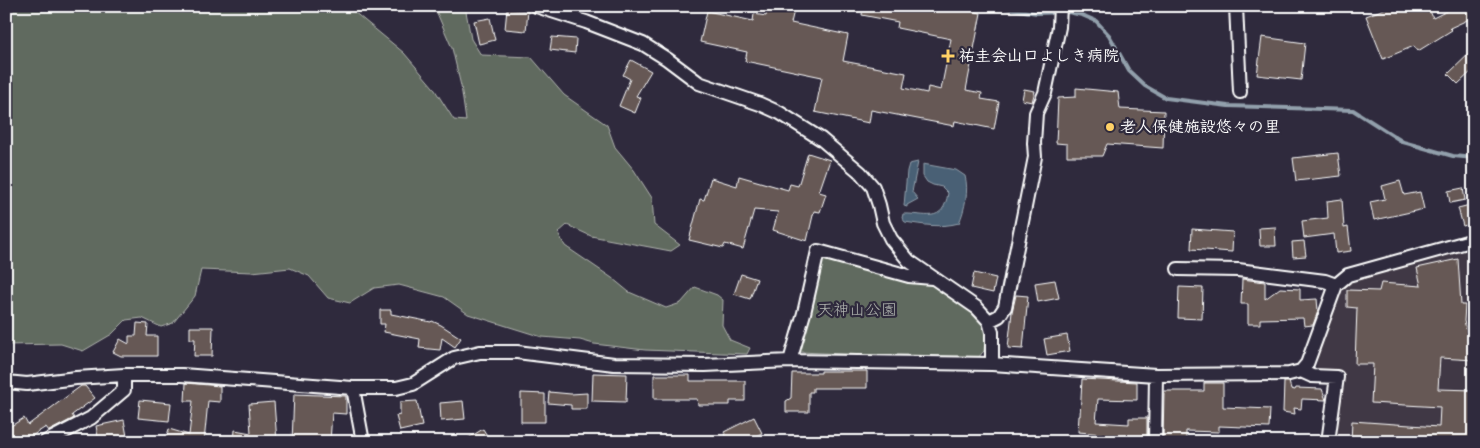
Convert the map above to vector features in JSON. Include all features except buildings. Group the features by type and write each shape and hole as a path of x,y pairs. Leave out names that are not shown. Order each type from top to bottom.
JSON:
{"street":[{"path":"536,6 586,22 642,44 667,59 699,83 780,113 821,139 860,172 873,187 883,223 891,239 909,261 977,308 989,321 992,332 992,364"},
{"path":"1236,6 1240,92"},
{"path":"989,321 999,316 1005,307 1035,158 1036,112 1045,93 1060,10"},
{"path":"6,382 27,384 76,378 182,374 353,388 396,388 413,384 454,358 480,352 517,352 614,364 706,364 790,361 992,364 1156,375 1288,374 1301,371 1307,364 1336,285 1348,275 1474,240"},
{"path":"790,361 804,313 818,251 909,276 932,278"},
{"path":"1178,269 1238,270 1325,281 1336,285"},
{"path":"1301,371 1312,376 1337,376 1328,442"},
{"path":"46,442 91,418 124,390 124,375"},
{"path":"1155,442 1156,375"},
{"path":"353,388 363,442"}],"shaded area":[{"path":"1474,246 1474,442 1331,442 1342,372 1316,372 1318,351 1340,291 1356,277"}],"green space":[{"path":"6,6 347,6 404,53 433,87 454,120 466,121 461,86 452,48 434,6 465,6 471,39 481,55 531,57 564,95 607,125 615,147 634,170 652,198 654,225 680,245 671,251 591,236 567,225 558,233 565,246 629,292 666,308 681,303 695,287 717,295 723,300 722,325 730,340 750,348 747,354 645,350 594,344 580,340 542,337 468,314 444,297 399,285 374,288 350,303 328,298 309,276 290,268 252,272 201,270 195,296 173,323 161,327 142,318 126,320 112,334 83,351 61,344 6,345"},
{"name":"天神山公園","path":"821,257 930,281 982,318 986,330 984,351 976,360 800,352"}],"water":[{"path":"918,162 912,192 918,199 907,205 907,207 904,206 907,171 909,164"},
{"path":"923,164 956,170 965,176 967,187 966,200 959,223 939,226 925,225 905,222 902,218 903,214 932,215 942,210 946,203 948,193 942,187 927,182 923,176"}],"waterway":[{"path":"994,6 1037,13 1068,12 1096,21 1109,35 1129,71 1145,86 1166,98 1228,106 1353,110 1403,142 1453,156 1474,158"}],"place":[{"name":"祐圭会山口よしき病院","path":"948,56"},
{"name":"老人保健施設悠々の里","path":"1110,127"}]}
